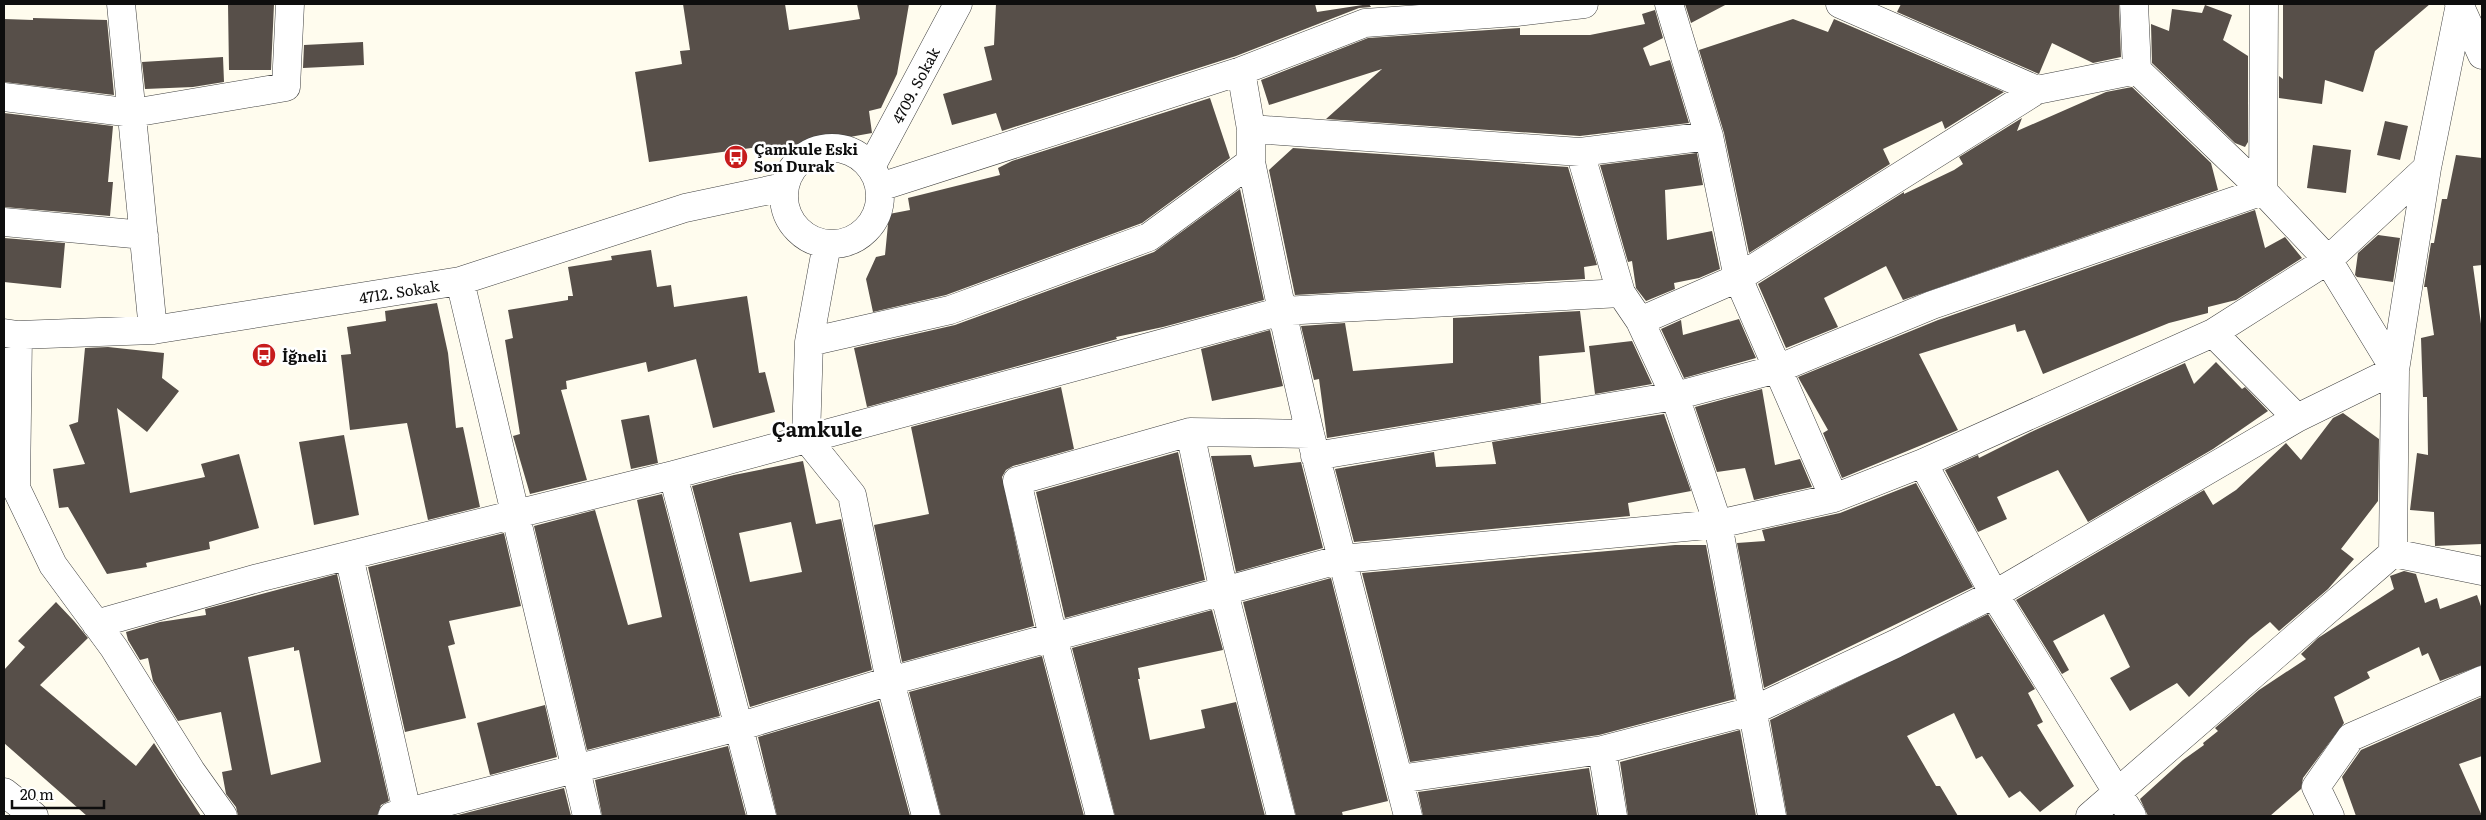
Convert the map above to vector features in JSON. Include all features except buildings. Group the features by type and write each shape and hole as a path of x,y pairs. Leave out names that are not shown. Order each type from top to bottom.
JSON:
{"street":[{"path":"121,4 153,330"},
{"path":"4,97 133,113 286,87 290,4"},
{"name":"4709. Sokak","path":"876,177 958,4"},
{"path":"876,177 1241,71 1365,23 1516,8 1584,4"},
{"path":"1669,4 1709,136 1738,278 1834,498"},
{"path":"1840,4 2037,90"},
{"path":"2134,4 2137,70 2263,191 2328,260 2396,370"},
{"path":"2263,191 2264,4"},
{"path":"2460,4 2482,55"},
{"path":"2090,816 2393,553 2396,370 2427,168 2460,4"},
{"path":"1640,321 1738,278 2037,90 2137,70"},
{"path":"1241,71 1251,129 1251,162 1282,311 1312,445 1399,779 1406,816"},
{"path":"1251,129 1580,152 1709,136"},
{"path":"829,147 845,149 860,155 876,177 880,201 876,215 869,227 858,237 843,243 827,244 812,240 798,231 789,218 784,203 784,187 789,172 799,159 813,151 829,147"},
{"path":"1580,152 1621,293 1640,321 1675,396 1718,524 1772,816"},
{"path":"809,342 950,310 1149,237 1251,162"},
{"path":"348,556 402,815 738,727 890,681 1342,559 1718,524 1834,498 1923,463 2213,333 2328,260 2427,168"},
{"name":"4712. Sokak","path":"11,334 153,330 460,281 685,208 784,187"},
{"path":"1100,816 1053,637 1018,481 1190,432 1312,445 1675,396 1778,369 1932,306 2263,191"},
{"path":"4,222 144,235"},
{"path":"827,244 809,342 806,438 852,495 890,681 926,816"},
{"path":"460,281 514,516 587,816"},
{"path":"96,624 258,578 673,475 1282,311 1621,293"},
{"path":"2213,333 2297,418"},
{"path":"11,334 16,488 53,565 114,648 191,772 223,816"},
{"path":"1399,779 1602,750 1752,711 1895,644 1994,594 2297,418 2396,370"},
{"path":"1190,432 1224,592 1281,816"},
{"path":"1923,463 1994,594 2132,816"},
{"path":"673,475 762,816"},
{"path":"2393,553 2482,571"},
{"path":"2330,816 2316,787 2351,737 2482,680"},
{"path":"1602,750 1613,816"}],"place":[{"name":"Çamkule Eski Son Durak","path":"736,157"},
{"name":"İğneli","path":"264,355"}],"district":[{"name":"Çamkule","path":"817,428"}]}
